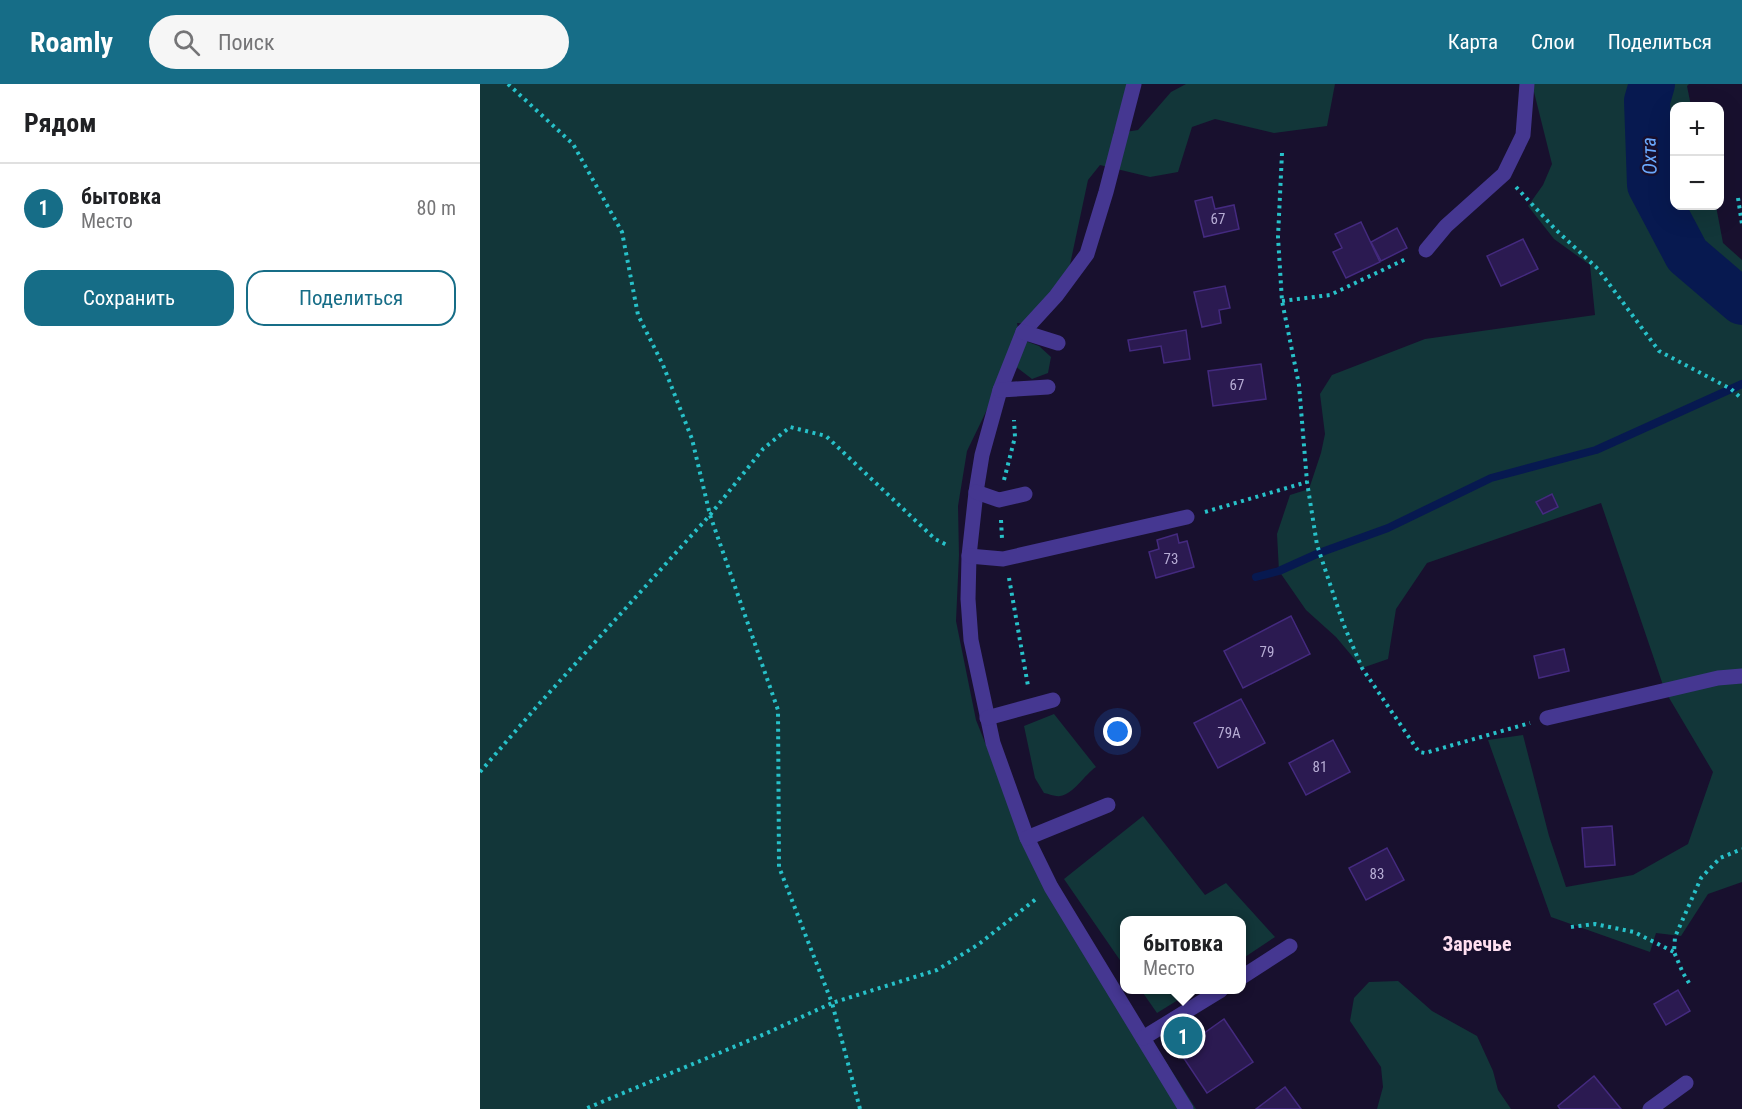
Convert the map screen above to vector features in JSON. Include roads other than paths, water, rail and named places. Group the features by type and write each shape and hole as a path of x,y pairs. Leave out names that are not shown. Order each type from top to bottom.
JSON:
{"street":[{"path":"1134,84 1087,254 1056,296 1023,332 1000,390 982,455 976,492 969,556 968,599 971,640 993,743 1027,838 1052,887 1186,1109"},
{"path":"1426,250 1446,226 1504,174 1523,135 1527,84"},
{"path":"1023,332 1058,343"},
{"path":"1000,390 1048,387"},
{"path":"976,492 999,500 1025,494"},
{"path":"969,556 1003,559 1187,517"},
{"path":"1548,718 1718,678 1742,676"},
{"path":"987,718 1053,700"},
{"path":"1027,838 1108,805"},
{"path":"1246,974 1290,946"},
{"path":"1143,1038 1214,994"},
{"path":"1650,1109 1686,1083"}],"waterway":[{"name":"Охта","path":"1652,84 1647,101 1650,185 1687,255 1742,302"},
{"path":"1256,577 1279,571 1319,553 1388,528 1491,478 1596,450 1742,384"}],"place":[{"name":"бытовка","path":"1183,1036"}],"district":[{"name":"Заречье","path":"1477,944"}]}
